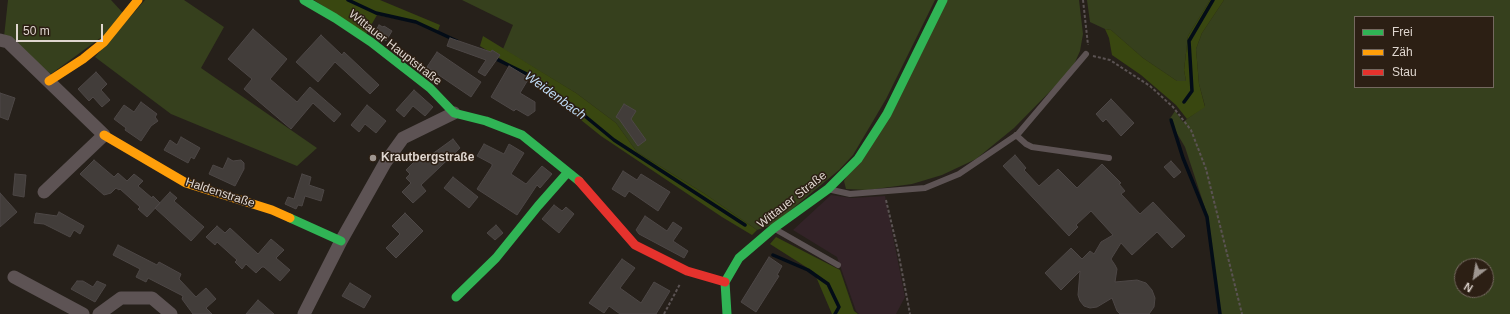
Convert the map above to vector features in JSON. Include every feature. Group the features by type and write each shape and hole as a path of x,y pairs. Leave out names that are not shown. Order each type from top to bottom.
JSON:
{"street":[{"path":"49,81 83,59 104,42 138,0"},
{"name":"Wittauer Hauptstraße","path":"304,0 335,18 371,42 430,88 454,113"},
{"name":"Wittauer Straße","path":"725,282 739,258 774,228 828,189 858,159 887,114 942,0"},
{"name":"Haldenstraße","path":"0,40 8,42 104,135 186,183 272,210 341,241"},
{"path":"304,314 341,241 385,163 403,138 454,113 486,121 522,135 579,181 635,245 687,271 725,282 727,314"},
{"path":"44,192 104,135"},
{"path":"456,297 496,258 568,172"},
{"path":"14,277 84,314"},
{"path":"98,314 120,298 152,298 171,314"}],"lane":[{"path":"828,189 850,194 884,190 925,188 958,174 1016,135 1086,54"},
{"path":"1016,135 1032,147 1109,158"},
{"path":"774,228 838,265"}],"path":[{"path":"1083,0 1089,40 1086,54 1110,60 1150,86 1173,107 1191,130 1206,169 1242,314"},
{"path":"884,190 910,314"},
{"path":"664,314 687,271"}],"shaded area":[{"path":"831,195 852,198 885,196 905,297 896,314 859,314 856,311 837,257 793,230"}],"green space":[{"path":"8,0 111,0 123,13 103,36 51,74 4,37"},
{"path":"145,0 184,0 224,27 201,68 317,148 297,166 171,114 95,57"},
{"path":"314,0 380,0 440,25 437,33 416,23 377,15 366,34"},
{"path":"462,0 935,0 886,99 853,155 839,170 774,224 757,230 705,194 637,152 616,123 576,93 503,49 513,25"},
{"path":"945,0 1079,0 1083,34 1080,51 1072,69 1014,128 976,159 942,175 912,184 868,190 846,189 844,181"},
{"path":"1087,0 1210,0 1188,36 1184,70 1186,81 1177,81 1143,58 1111,30 1105,29 1090,22"},
{"path":"1210,0 1224,0 1202,33 1196,49 1199,84 1205,107 1187,119 1176,105 1141,75 1112,55 1109,38 1105,29 1111,30 1143,58 1177,81 1186,81 1184,70 1188,36"},
{"path":"1224,0 1510,0 1510,314 1220,314 1206,211 1185,147 1169,120 1175,111 1183,122 1205,106 1199,84 1196,49 1202,33"},
{"path":"483,36 576,93 616,123 637,152 705,194 757,230 752,235 722,217 601,136 536,84 532,78 480,46"},
{"path":"776,237 840,270 854,311 858,314 832,314 814,272 770,244"}],"building":[{"path":"379,25 392,31 386,41 375,32"},
{"path":"253,29 287,59 270,79 297,102 310,87 341,114 334,122 313,103 291,129 244,89 252,79 228,59"},
{"path":"321,35 342,55 344,52 379,85 370,94 335,62 318,82 296,62"},
{"path":"450,38 491,52 492,50 500,55 485,76 478,72 486,60 447,46"},
{"path":"437,52 481,82 471,97 427,67"},
{"path":"509,66 529,78 520,93 535,102 535,111 528,116 516,109 514,111 491,97"},
{"path":"96,72 107,84 101,90 110,100 102,107 93,97 89,101 78,89"},
{"path":"414,90 433,107 425,116 413,106 404,117 396,110"},
{"path":"0,93 15,98 8,120 0,117"},
{"path":"1111,99 1134,123 1121,136 1106,119 1103,122 1096,114"},
{"path":"141,102 157,114 155,117 158,121 151,126 141,141 125,130 126,128 114,119 124,105 134,112"},
{"path":"624,104 636,111 631,119 646,140 638,146 616,117"},
{"path":"367,105 386,121 376,133 365,124 359,132 351,125"},
{"path":"181,137 200,148 194,159 191,157 188,163 164,150 170,140 177,145"},
{"path":"453,139 460,148 421,185 426,191 413,203 402,192 411,183 406,178 410,174 406,170 420,156 424,160"},
{"path":"484,144 504,154 509,144 524,153 511,174 526,184 542,166 552,174 540,188 537,185 517,215 477,189 492,166 492,164 477,156"},
{"path":"1015,155 1026,168 1024,170 1039,186 1058,169 1077,188 1102,164 1121,183 1119,184 1125,191 1121,194 1140,214 1153,202 1185,236 1172,248 1157,232 1132,255 1121,243 1111,259 1117,269 1115,282 1137,280 1146,283 1152,290 1155,298 1154,307 1149,314 1120,314 1117,311 1112,298 1097,307 1090,308 1084,306 1078,295 1080,271 1061,290 1045,273 1071,248 1082,259 1090,251 1094,254 1101,242 1113,235 1091,211 1076,225 1078,227 1069,236 1003,166"},
{"path":"228,158 233,161 241,160 244,163 244,169 235,186 209,174 213,165 223,169"},
{"path":"94,160 114,177 118,173 127,181 134,174 143,181 138,186 152,198 153,196 160,203 147,217 138,209 140,207 120,189 119,190 116,188 111,193 104,195 80,174"},
{"path":"1171,161 1181,172 1174,178 1164,167"},
{"path":"623,171 637,180 641,174 670,192 658,211 629,191 625,197 612,189"},
{"path":"15,174 26,175 24,197 13,195"},
{"path":"302,174 311,177 309,185 324,190 321,201 305,196 302,206 298,205 296,209 285,204 288,197 294,199"},
{"path":"453,177 478,197 469,208 444,188"},
{"path":"170,192 177,198 174,201 204,227 191,241 155,208"},
{"path":"0,193 17,212 0,227"},
{"path":"554,205 562,211 566,207 574,214 559,233 542,219"},
{"path":"59,212 84,226 80,234 74,230 70,237 44,224 34,223 36,213 57,216"},
{"path":"405,213 423,231 396,258 386,248 400,234 392,226"},
{"path":"645,216 667,231 673,222 682,228 673,241 688,251 684,258 639,234 636,230"},
{"path":"496,225 503,233 495,240 487,233"},
{"path":"217,226 225,233 230,228 258,254 271,239 284,250 276,258 290,270 280,281 264,267 256,273 246,264 242,269 235,262 237,260 217,242 215,245 206,237"},
{"path":"118,245 157,265 159,262 181,274 179,279 196,297 206,288 216,299 206,308 212,314 193,314 182,299 183,296 148,278 146,282 136,277 140,269 113,255"},
{"path":"769,257 782,266 777,275 779,276 756,312 741,302"},
{"path":"622,259 635,268 620,288 641,303 654,282 670,291 656,314 620,314 609,306 604,313 589,303"},
{"path":"77,281 83,281 93,287 97,281 106,285 95,302 71,289"},
{"path":"350,283 371,296 364,308 342,296"},
{"path":"258,300 274,314 246,314"}],"waterway":[{"name":"Weidenbach","path":"348,0 376,13 416,22 457,41"},
{"path":"1184,102 1192,91 1189,41 1213,0"},
{"name":"Weidenbach","path":"494,58 533,77 574,107 614,140 745,225"},
{"path":"1171,120 1183,158 1207,217 1220,314"},
{"name":"Weidenbach","path":"773,255 808,270 828,284 839,307 835,314"}],"traffic: fast":[{"path":"304,0 335,18 371,42 430,88 454,113 486,121 522,135 579,181"},
{"path":"727,314 725,282 739,258 774,228 828,189 858,159 887,114 943,0"},
{"path":"456,297 496,258 568,172"},
{"path":"290,218 341,241"}],"traffic: slow":[{"path":"49,81 83,59 104,42 138,0"},
{"path":"104,135 186,183 272,210 290,218"}],"traffic: jam":[{"path":"579,181 635,245 687,271 725,282"}],"place":[{"name":"Krautbergstraße","path":"373,158"}]}
